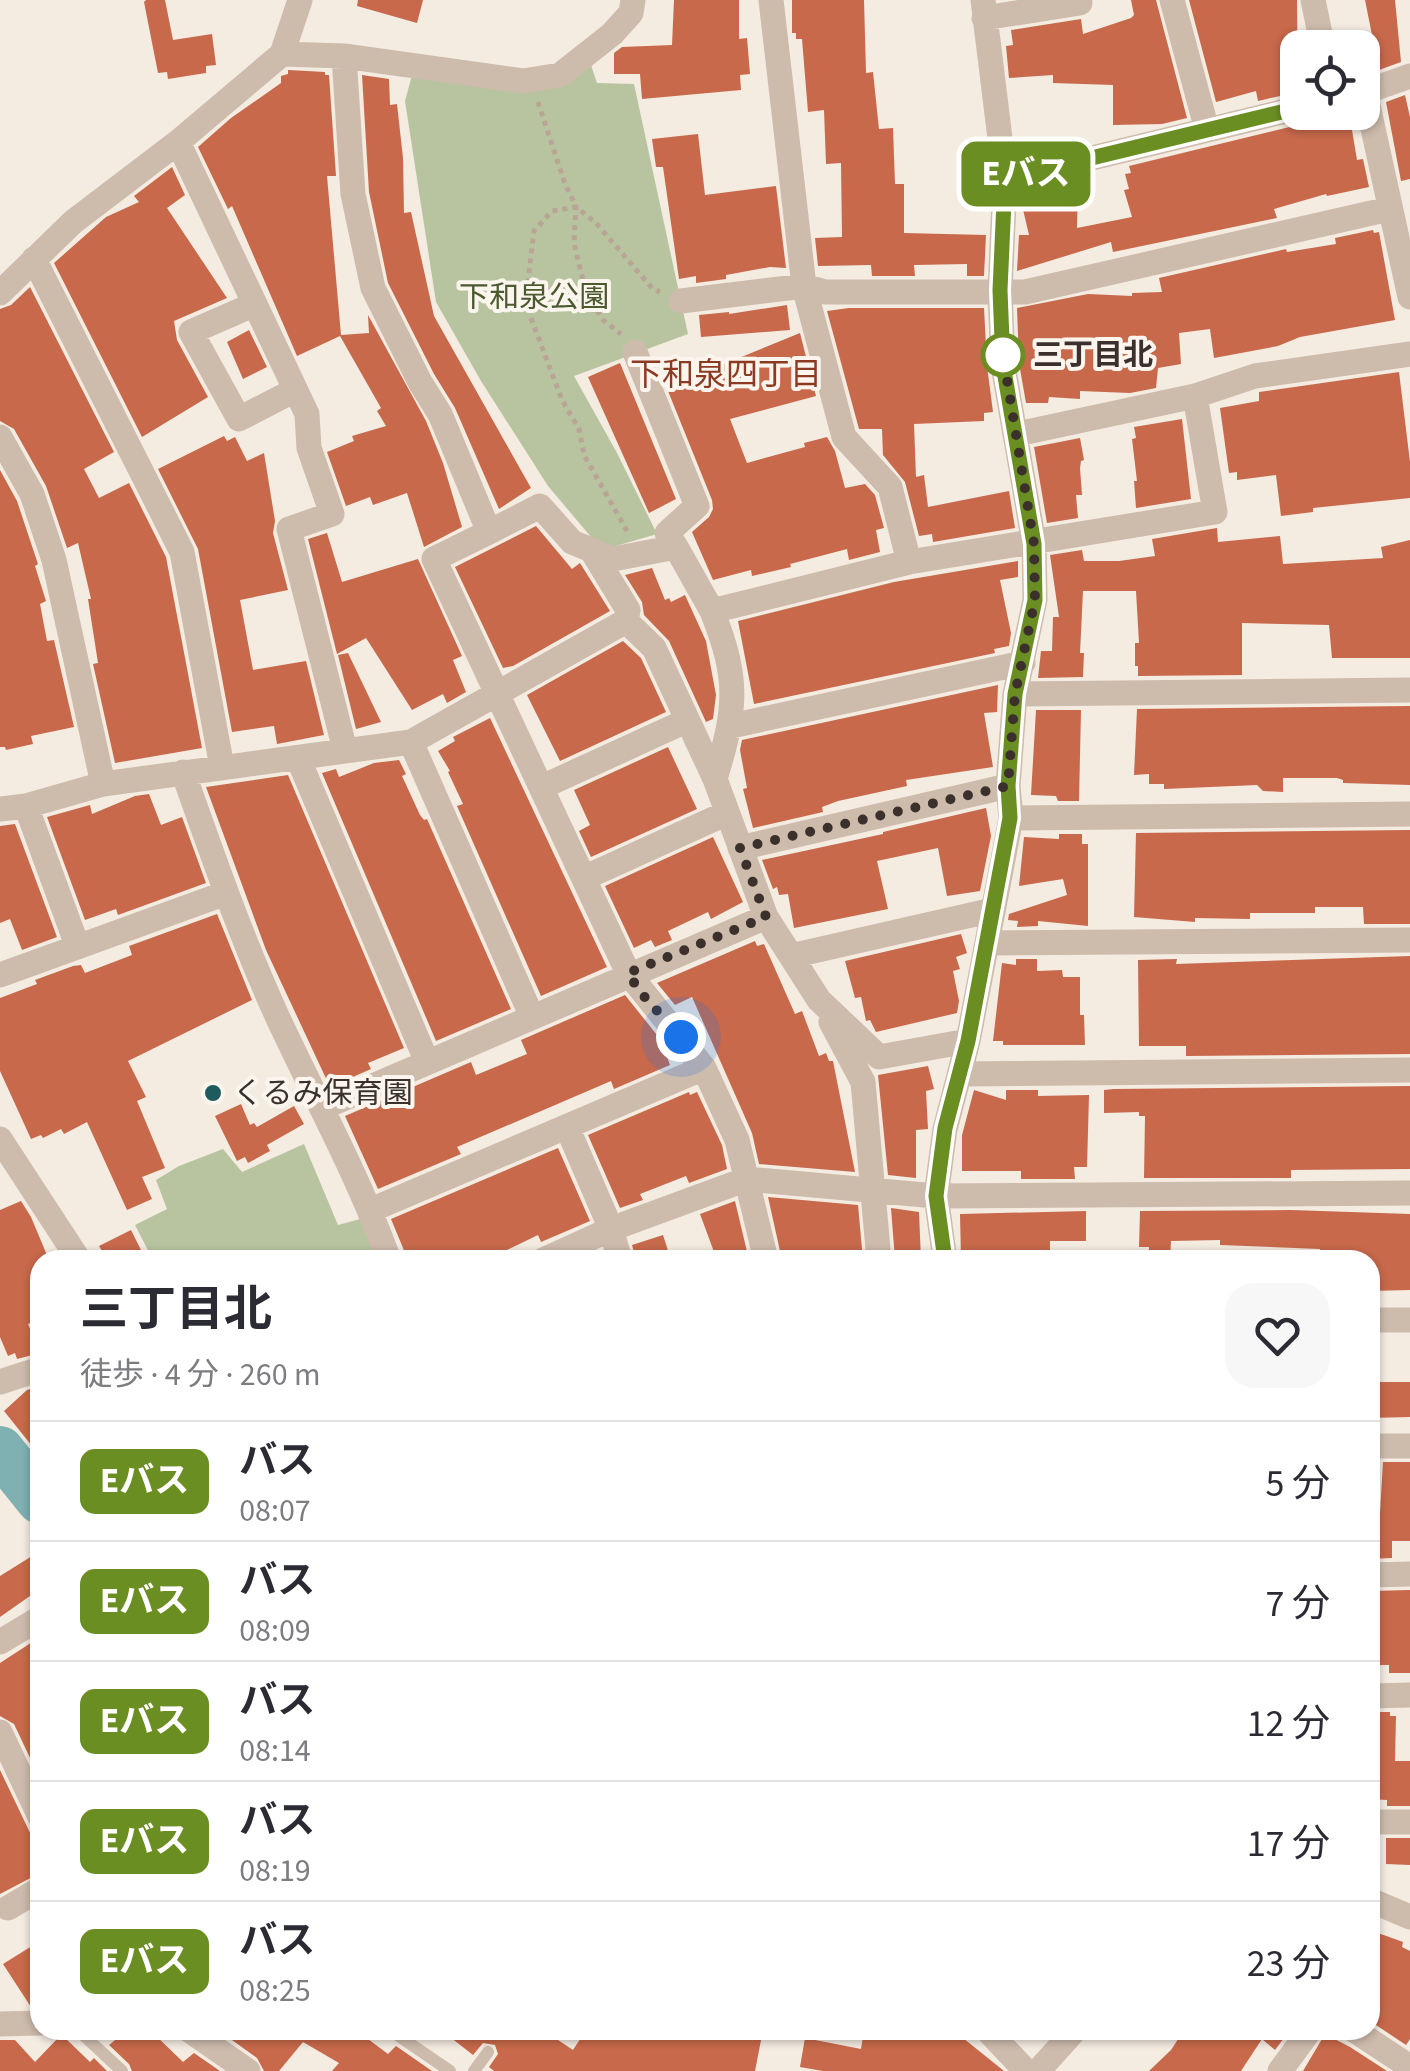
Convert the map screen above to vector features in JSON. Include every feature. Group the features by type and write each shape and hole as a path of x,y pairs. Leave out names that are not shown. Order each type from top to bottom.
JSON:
{"street":[{"path":"0,293 74,222 178,142 282,54 300,0"},
{"path":"282,54 344,56 524,81 560,76 612,34 631,14 633,0"},
{"path":"771,0 804,286 844,438 890,487 909,562"},
{"path":"1172,0 1207,130"},
{"path":"1313,0 1319,30"},
{"path":"943,1250 936,1196 945,1128 968,1041 1010,818 1008,786 1015,694 1035,600 1034,544 1003,365 1000,290 1005,179 984,9 1080,3"},
{"path":"344,56 353,194 373,288 440,414 489,532"},
{"path":"1380,86 1410,76"},
{"path":"1005,179 1280,112"},
{"path":"1372,130 1410,296"},
{"path":"178,142 307,414 309,448 332,514 289,529 344,750"},
{"path":"681,301 804,286 825,292 1025,292 1390,209"},
{"path":"34,259 182,552 222,766"},
{"path":"255,304 191,332 239,419 296,390"},
{"path":"635,352 697,506 667,533 712,611 726,647 735,696 731,726 715,779"},
{"path":"1016,434 1195,396 1255,376 1410,354"},
{"path":"712,611 909,562 1215,512 1195,396"},
{"path":"0,438 32,494 54,560 103,784"},
{"path":"676,547 614,559 572,542 540,506 434,559 628,973 704,1068 737,1140 764,1250"},
{"path":"592,550 628,610 626,621"},
{"path":"77,944 13,808 103,784 411,742 626,621"},
{"path":"626,621 654,648 715,779 766,917 819,1000 863,1082 878,1250"},
{"path":"731,726 1023,663"},
{"path":"1015,694 1410,690"},
{"path":"542,787 686,722"},
{"path":"411,742 532,1017"},
{"path":"298,758 428,1062"},
{"path":"183,772 226,892 278,1016 324,1107 386,1250"},
{"path":"740,848 1008,786"},
{"path":"584,878 728,813"},
{"path":"1010,818 1410,814"},
{"path":"0,974 226,892"},
{"path":"791,956 993,910"},
{"path":"324,1107 628,973 766,917"},
{"path":"988,943 1410,940"},
{"path":"819,1000 879,1057 968,1041"},
{"path":"371,1210 704,1068"},
{"path":"961,1074 1410,1070"},
{"path":"567,1126 617,1250"},
{"path":"0,1139 73,1250"},
{"path":"565,1250 746,1179 936,1196 1410,1194"},
{"path":"1380,1320 1410,1320"},
{"path":"0,1382 30,1372"},
{"path":"1380,1446 1410,1446"},
{"path":"1380,1574 1410,1574"},
{"path":"0,1642 30,1624"},
{"path":"1380,1696 1410,1695"},
{"path":"0,1732 30,1796"},
{"path":"1380,1822 1410,1822"},
{"path":"8,1908 30,1896"},
{"path":"1380,1909 1410,1916"},
{"path":"0,2024 30,2023"},
{"path":"203,2040 248,2071"},
{"path":"996,2040 1026,2071"},
{"path":"1038,2071 1066,2040"},
{"path":"1280,2071 1303,2040"},
{"path":"1369,2040 1410,2067"}],"lane":[{"path":"89,2040 122,2071"},
{"path":"405,2040 450,2071"},
{"path":"474,2071 488,2052"}],"path":[{"path":"524,81 543,113 576,207 596,223 652,288 681,301"},
{"path":"576,207 574,243 586,293 603,320 624,335 635,352"},
{"path":"576,207 552,211 534,232 528,280 531,318 562,400 580,429 584,455 638,554"}],"green space":[{"name":"下和泉公園","path":"591,65 597,83 634,84 688,334 574,376 657,534 602,550 548,486 436,302 405,101 412,75"},
{"path":"304,1144 338,1225 364,1218 374,1250 148,1250 135,1225 167,1209 156,1180 179,1166 223,1149 242,1172"}],"building":[{"path":"146,0 165,0 173,40 212,34 216,65 206,66 206,73 168,79 167,72 158,73"},
{"path":"358,0 423,0 417,23 357,6"},
{"path":"674,0 739,0 739,39 747,38 750,74 740,75 741,90 642,99 640,74 614,74 614,53 622,47 672,45"},
{"path":"792,0 864,0 866,73 873,72 879,129 893,128 895,184 904,184 904,233 986,235 984,276 967,276 967,264 914,265 915,276 872,276 871,265 818,266 815,238 842,237 841,163 826,164 824,110 808,112 802,39 796,39 796,33 792,33"},
{"path":"1131,0 1156,0 1187,118 1162,124 1113,125 1113,85 1053,83 1053,75 1009,78 1006,46 1013,45 1011,30 1081,19 1083,34 1131,18"},
{"path":"1189,0 1297,0 1297,30 1280,30 1280,96 1258,101 1256,91 1216,102"},
{"path":"1365,0 1395,0 1401,62 1380,70 1380,30 1371,30"},
{"path":"288,70 329,75 336,176 327,176 341,335 369,333 368,315 426,421 462,527 424,547 407,493 373,505 370,497 346,506 327,452 354,441 352,436 386,426 377,411 381,408 340,336 297,356 232,206 228,209 198,147 281,83 281,76 288,74"},
{"path":"362,75 389,79 390,105 397,104 404,213 411,212 434,316 531,488 499,509 455,408 388,283 369,192"},
{"path":"1405,95 1410,117 1410,179 1401,181 1386,102"},
{"path":"1280,129 1352,130 1357,160 1363,159 1369,187 1274,209 1277,218 1113,252 1111,242 1017,271 1019,235 1029,235 1021,201 1027,199 1024,192 1078,181 1077,228 1132,217 1124,190 1129,189 1125,174 1131,173 1129,166"},
{"path":"698,134 705,195 776,186 786,268 770,267 696,283 696,276 679,279 663,167 656,167 652,139"},
{"path":"172,167 185,195 167,208 227,298 174,321 177,340 208,397 142,437 54,263 106,217 139,202 134,196"},
{"path":"1379,232 1395,320 1214,358 1210,329 1179,333 1181,364 1158,368 1156,388 1130,393 1080,391 1080,399 1049,397 1048,403 1026,403 1019,363 1017,308 1088,294 1132,296 1162,292 1159,278 1286,249 1287,252 1336,244 1335,238"},
{"path":"30,287 114,452 84,469 99,498 129,483 166,557 202,748 115,763 93,664 98,663 91,599 78,543 67,548 46,486 14,429 0,421 0,309 11,305"},
{"path":"787,305 790,330 701,337 699,315"},
{"path":"984,308 993,412 984,413 984,421 914,424 916,477 924,475 928,507 1009,491 1015,528 933,542 932,534 919,536 905,482 883,455 882,429 859,429 827,311"},
{"path":"249,330 267,367 243,379 227,342"},
{"path":"800,333 816,396 730,419 747,463 827,437 845,488 865,484 875,495 884,528 876,530 880,552 849,560 847,549 790,564 791,567 752,576 751,570 713,580 692,532 709,517 712,500 668,391 680,387 678,383"},
{"path":"620,363 676,499 649,513 588,377"},
{"path":"1399,372 1410,462 1410,498 1313,508 1313,512 1281,516 1276,475 1237,480 1237,472 1229,473 1220,408 1259,401 1259,392"},
{"path":"1182,419 1191,499 1136,508 1134,427"},
{"path":"224,436 227,441 235,437 247,461 264,453 275,521 273,533 288,590 240,600 253,670 306,661 324,735 277,744 274,726 232,732 198,549 158,469"},
{"path":"1080,438 1084,460 1080,468 1082,495 1076,495 1078,518 1047,523 1034,447"},
{"path":"0,470 17,501 38,564 35,566 46,601 40,604 47,641 54,640 74,727 31,736 33,744 6,750 0,747"},
{"path":"536,526 572,569 580,563 610,611 503,668 455,567"},
{"path":"1217,528 1218,542 1280,536 1283,564 1383,558 1381,547 1410,540 1410,658 1332,658 1329,625 1242,623 1242,675 1138,676 1136,591 1083,591 1083,677 1038,678 1041,651 1052,651 1053,617 1059,617 1050,555 1082,550 1084,561 1155,556 1152,539"},
{"path":"327,533 342,582 418,559 462,656 453,660 466,692 447,703 443,694 412,710 366,638 337,654 308,539"},
{"path":"1018,561 1018,577 1000,580 1011,633 1009,646 994,649 995,653 754,704 738,621 894,582"},
{"path":"652,568 665,600 669,598 671,602 685,595 706,641 716,695 713,719 706,722 669,641 644,615 642,602 625,575"},
{"path":"623,641 641,658 666,712 560,761 527,695"},
{"path":"348,653 381,722 356,729 338,655"},
{"path":"998,685 997,712 984,713 993,767 906,780 907,786 838,801 822,807 823,812 753,828 743,789 747,788 740,750 742,740"},
{"path":"1410,706 1410,785 1283,778 1283,792 1263,791 1257,785 1164,789 1164,784 1149,784 1149,774 1134,775 1137,709"},
{"path":"1036,710 1081,710 1079,801 1031,795"},
{"path":"490,718 607,967 541,996 457,806 463,804 438,751 455,741 453,737"},
{"path":"668,747 697,809 591,857 579,831 590,825 574,790"},
{"path":"399,760 406,774 402,776 420,815 427,819 511,1009 436,1041 322,773 336,769 339,777 374,763"},
{"path":"288,775 404,1048 368,1063 371,1069 330,1087 266,950 206,787"},
{"path":"149,794 161,825 182,817 206,883 118,915 116,909 85,920 47,817 90,805 92,814"},
{"path":"986,808 991,836 980,891 947,896 938,848 877,861 888,909 794,928 788,894 779,895 777,887 773,889 762,860 883,834"},
{"path":"15,824 57,937 22,950 10,919 0,923 0,826"},
{"path":"1410,830 1410,924 1364,924 1363,907 1315,907 1315,913 1250,913 1250,919 1195,918 1195,922 1134,917 1136,833"},
{"path":"1059,834 1082,834 1082,844 1088,844 1088,926 1038,921 1038,926 1017,927 1018,921 1008,920 1009,914 1067,895 1063,879 1019,886 1024,837 1059,839"},
{"path":"713,837 743,902 711,919 708,912 668,931 672,940 655,947 651,940 634,948 605,886"},
{"path":"217,914 252,1000 128,1061 146,1097 137,1101 165,1168 142,1177 152,1199 127,1210 87,1122 64,1134 61,1129 31,1139 0,1071 0,998 73,966 81,965 85,973 132,955 129,946"},
{"path":"961,934 967,953 956,957 960,969 953,971 959,1001 957,1013 876,1032 870,1020 866,1021 861,997 855,998 845,961"},
{"path":"755,941 757,946 764,944 795,1014 802,1011 819,1056 826,1053 829,1061 833,1061 855,1172 759,1164 752,1133 692,997 675,1005 657,983"},
{"path":"1410,956 1410,1054 1186,1056 1186,1046 1139,1046 1138,960 1177,959 1176,964"},
{"path":"1016,959 1037,959 1037,971 1062,970 1063,977 1080,977 1085,1045 1003,1045 1003,1041 993,1041 1002,963 1016,965"},
{"path":"625,995 661,1040 670,1065 614,1089 611,1081 457,1147 461,1154 378,1189 345,1116 471,1062 476,1075 527,1054 521,1040"},
{"path":"928,1066 934,1089 926,1091 928,1129 916,1130 916,1178 888,1175 878,1075"},
{"path":"1410,1086 1410,1169 1291,1170 1291,1178 1144,1178 1145,1116 1139,1116 1139,1112 1104,1113 1104,1090 1113,1089"},
{"path":"974,1090 1006,1100 1006,1090 1038,1090 1038,1096 1089,1095 1087,1167 1074,1167 1075,1179 1021,1179 1021,1171 962,1171 962,1135"},
{"path":"697,1092 722,1145 727,1169 689,1183 686,1176 640,1194 643,1200 620,1208 588,1135"},
{"path":"241,1104 250,1125 254,1123 257,1127 294,1106 304,1124 267,1145 270,1151 248,1163 245,1157 237,1161 215,1116"},
{"path":"558,1148 590,1221 541,1242 538,1235 507,1250 404,1250 391,1219"},
{"path":"768,1197 858,1205 862,1250 780,1250"},
{"path":"21,1201 45,1250 30,1250 30,1356 17,1359 15,1353 8,1356 0,1337 0,1210"},
{"path":"735,1201 747,1250 713,1250 700,1214"},
{"path":"891,1208 919,1212 921,1250 894,1250"},
{"path":"1086,1211 1086,1241 1050,1241 1050,1250 961,1250 960,1214"},
{"path":"1140,1211 1410,1214 1410,1290 1380,1291 1380,1250 1220,1245 1220,1240 1171,1241 1171,1250 1149,1250 1139,1247"},
{"path":"131,1230 141,1250 101,1250 99,1246"},
{"path":"663,1235 668,1250 633,1250 632,1245"},
{"path":"1380,1382 1410,1382 1410,1417 1380,1418"},
{"path":"30,1389 30,1444 4,1411"},
{"path":"1383,1462 1410,1462 1410,1541 1392,1541 1392,1558 1380,1559"},
{"path":"30,1557 30,1596 0,1617 0,1576"},
{"path":"1410,1590 1410,1673 1389,1673 1389,1665 1380,1665 1380,1591"},
{"path":"30,1644 30,1758 14,1724 0,1716 0,1663"},
{"path":"1380,1712 1396,1716 1395,1761 1410,1761 1410,1806 1387,1806 1387,1800 1380,1800"},
{"path":"0,1770 30,1833 30,1878 0,1894"},
{"path":"1386,1838 1410,1838 1410,1865 1386,1864"},
{"path":"1380,1934 1403,1942 1402,1947 1410,1951 1410,2039 1406,2045 1380,2028"},
{"path":"30,1947 30,2005 3,1964"},
{"path":"0,2040 15,2040 35,2062 56,2040 67,2040 90,2062 94,2058 107,2071 0,2071"},
{"path":"115,2040 160,2040 183,2062 194,2053 220,2071 132,2071 109,2045"},
{"path":"232,2040 369,2040 388,2054 396,2046 432,2071 332,2071 339,2063 303,2042 279,2071 264,2071 257,2058"},
{"path":"454,2040 558,2040 573,2050 580,2040 761,2040 755,2071 494,2071 489,2067 498,2054 495,2045 483,2043 473,2055"},
{"path":"805,2040 861,2049 862,2040 965,2040 1004,2071 823,2071 800,2067"},
{"path":"1178,2040 1261,2040 1241,2071 1149,2071"},
{"path":"1263,2040 1282,2040 1275,2050"},
{"path":"1321,2040 1337,2040 1387,2071 1303,2071"}],"waterway":[{"path":"0,1450 30,1488"}],"bus line":[{"name":"Eバス","path":"944,1250 936,1196 945,1128 968,1041 1010,818 1008,786 1015,694 1035,600 1034,544 1003,365 1000,290 1005,179 1280,112"}],"place":[{"name":"三丁目北","path":"1003,355"},
{"name":"くるみ保育園","path":"213,1093"}],"district":[{"name":"下和泉四丁目","path":"726,374"}],"route":[{"path":"681,1037 628,973 766,917 740,848 1008,786 1015,694 1035,600 1034,544 1003,355"}]}
